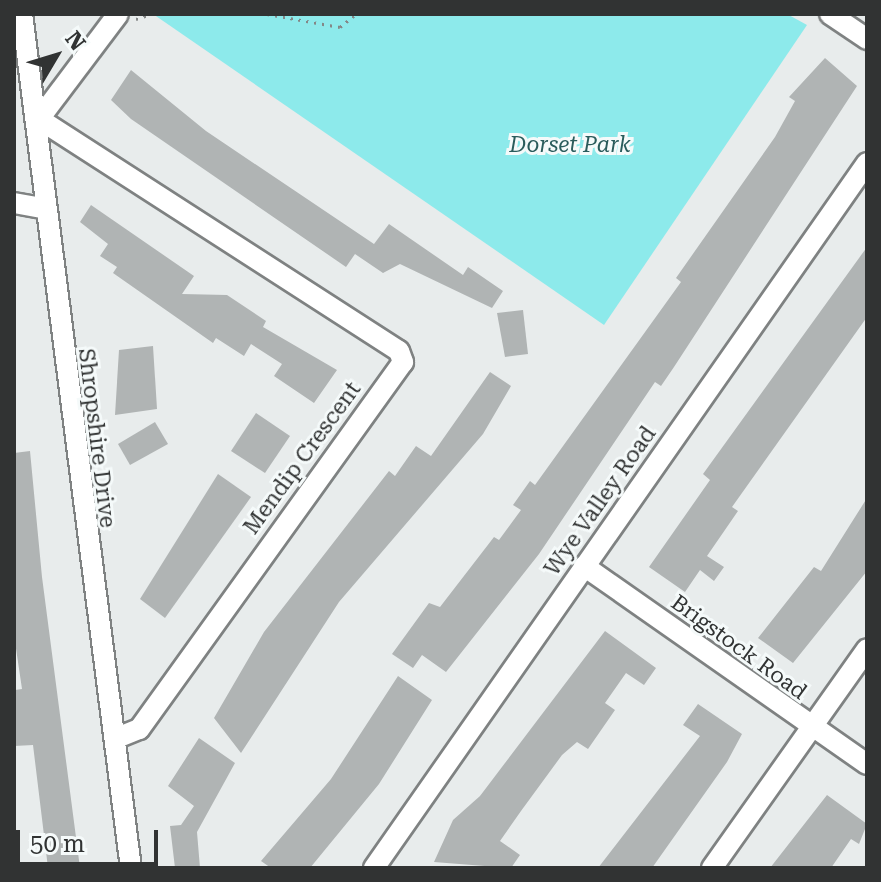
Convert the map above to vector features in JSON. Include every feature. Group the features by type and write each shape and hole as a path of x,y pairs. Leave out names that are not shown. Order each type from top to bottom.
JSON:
{"street":[{"name":"Shropshire Drive","path":"22,14 39,119 43,208 117,738 131,868"},
{"path":"39,119 118,14"},
{"path":"830,14 867,39"},
{"name":"Mendip Crescent","path":"39,119 399,351 403,362 139,729 117,738"},
{"name":"Wye Valley Road","path":"374,868 867,163"},
{"path":"14,203 43,208"},
{"name":"Brigstock Road","path":"584,566 810,728 867,764"},
{"path":"712,868 867,649"}],"path":[{"path":"267,14 340,27 356,14"}],"green space":[{"name":"Dorset Park","path":"153,14 787,14 807,25 604,325"}],"building":[{"path":"825,58 857,86 674,367 661,386 655,382 539,554 446,672 422,655 413,668 392,654 429,603 440,607 494,537 499,540 521,510 513,505 530,481 535,485 681,282 676,278 775,137 795,101 789,97"},
{"path":"131,70 206,131 374,244 389,224 463,275 468,267 503,291 492,308 400,264 383,273 355,254 346,267 131,119 111,100"},
{"path":"91,205 194,276 182,294 227,295 266,321 263,327 337,370 314,403 274,376 282,364 251,344 244,356 216,338 213,343 113,273 117,267 100,256 108,244 80,222"},
{"path":"867,247 867,317 732,507 738,511 707,556 724,567 714,581 700,570 685,592 649,567 710,480 703,474"},
{"path":"523,310 528,354 505,357 497,313"},
{"path":"153,346 157,409 115,415 119,350"},
{"path":"490,372 511,386 483,434 339,602 241,753 214,718 264,632 389,471 395,476 416,446 431,456"},
{"path":"256,413 290,436 265,473 231,451"},
{"path":"155,422 168,444 130,465 118,444"},
{"path":"30,451 42,577 80,868 48,868 33,745 14,746 15,690 22,689 14,635 14,453"},
{"path":"218,474 251,497 165,618 140,599"},
{"path":"867,498 867,571 793,663 758,638 814,567 821,571"},
{"path":"605,631 656,668 644,685 626,673 605,703 615,710 588,749 577,742 562,755 521,811 500,841 520,855 511,868 434,862 453,820 480,796"},
{"path":"398,676 432,700 379,784 310,868 271,868 261,861 331,779"},
{"path":"698,704 742,734 727,762 652,868 598,868 700,736 683,725"},
{"path":"199,738 235,763 197,832 200,868 175,868 170,826 181,825 194,806 168,786"},
{"path":"827,795 867,824 859,844 851,839 831,868 770,868"}]}
